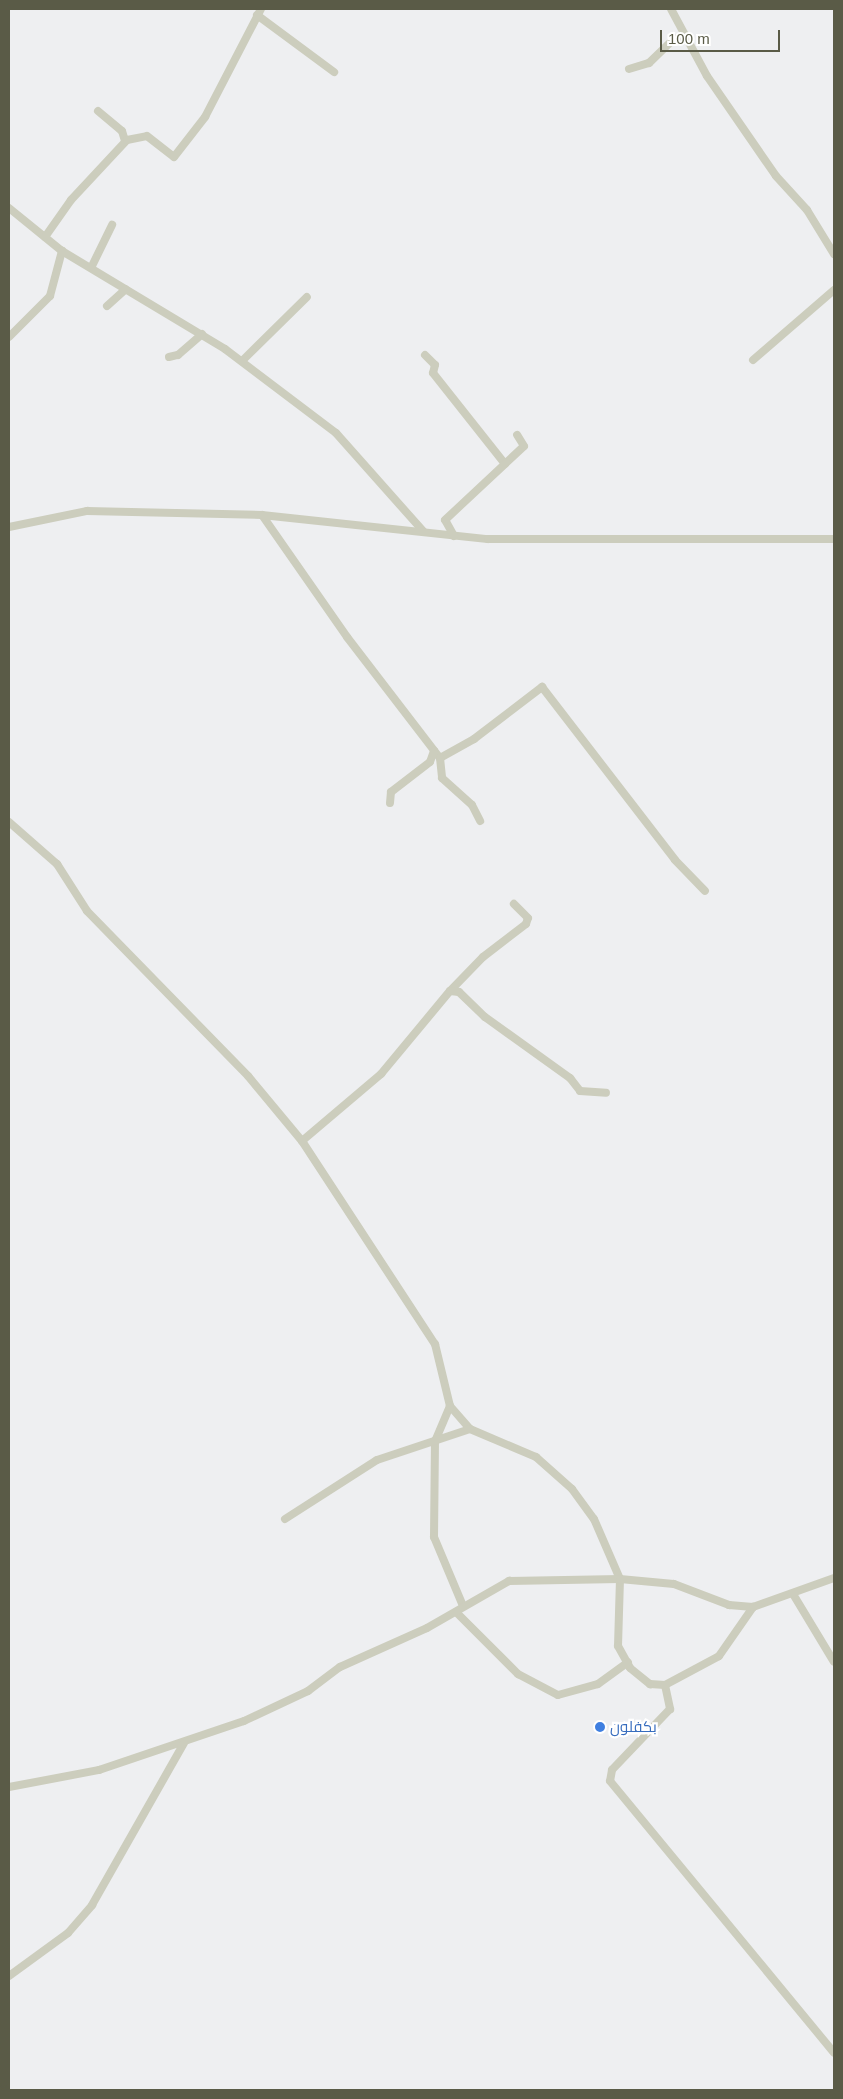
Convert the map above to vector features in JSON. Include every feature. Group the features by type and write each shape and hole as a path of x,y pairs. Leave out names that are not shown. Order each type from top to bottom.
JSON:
{"street":[{"path":"671,9 684,38 776,176 832,242 834,254"},
{"path":"45,237 71,200 125,141 147,136 174,157 205,117 259,12 334,72"},
{"path":"629,69 649,63 674,40 684,38"},
{"path":"98,111 122,131 125,141"},
{"path":"9,208 62,251 92,266 242,361 336,433 424,532"},
{"path":"92,266 112,226"},
{"path":"9,336 50,296 62,251"},
{"path":"107,306 126,289"},
{"path":"753,360 834,290"},
{"path":"242,361 307,296"},
{"path":"169,357 178,355 202,334"},
{"path":"425,355 435,365 433,373 505,464"},
{"path":"454,536 445,520 524,446 517,435"},
{"path":"9,527 87,510 262,515 454,536 517,540 834,539"},
{"path":"262,515 346,637 440,758 442,778 472,805 480,821"},
{"path":"440,758 474,739 542,687 675,860 705,891"},
{"path":"390,803 391,792 430,762 434,751"},
{"path":"9,822 57,864 87,912 248,1076 302,1141 435,1344 450,1406 470,1429 536,1457 556,1472 594,1519 620,1579 618,1646 628,1662 650,1684 665,1685 720,1656 753,1607"},
{"path":"302,1141 381,1074 450,991 483,957 526,924 528,918 514,904"},
{"path":"450,991 459,992 580,1091 606,1093"},
{"path":"450,1406 435,1441 434,1537 463,1606"},
{"path":"285,1520 377,1460 470,1429"},
{"path":"9,1787 60,1780 184,1743 299,1695 340,1667 456,1612 463,1606 509,1580 620,1579 674,1584 729,1605 753,1607 834,1578"},
{"path":"793,1594 834,1662"},
{"path":"456,1612 518,1674 558,1694 598,1684 628,1662"},
{"path":"665,1685 670,1709 612,1770 610,1781 834,2053"},
{"path":"9,1976 68,1933 92,1905 184,1743"}],"place":[{"name":"بكفلون","path":"600,1727"}]}
